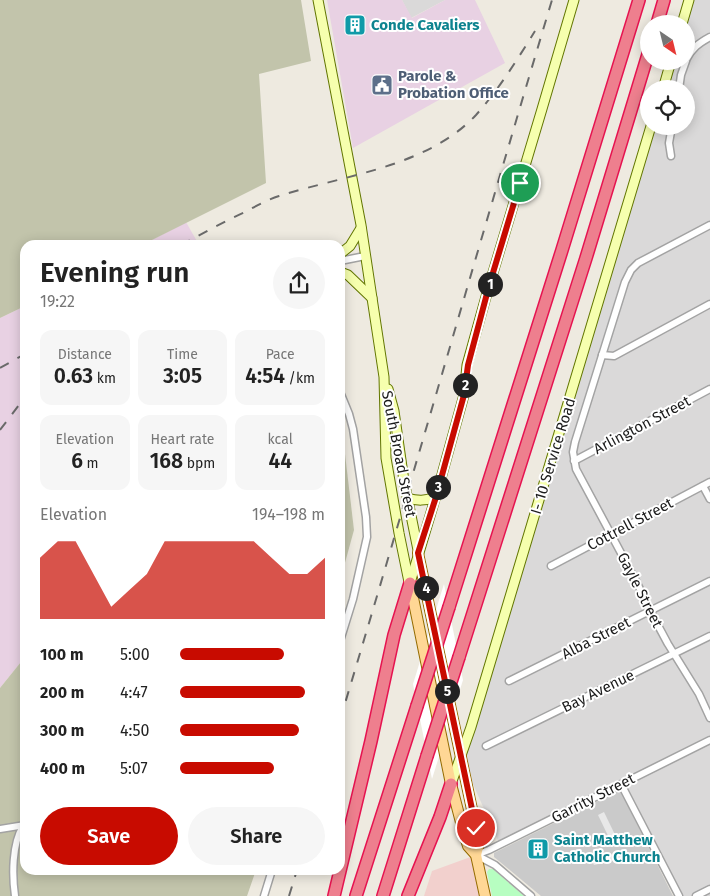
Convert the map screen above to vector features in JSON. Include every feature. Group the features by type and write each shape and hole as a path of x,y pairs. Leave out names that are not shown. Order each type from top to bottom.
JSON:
{"highway":[{"path":"356,896 562,250 639,0"},
{"path":"660,15 664,0"},
{"path":"383,896 643,70"},
{"path":"345,850 394,635 410,583"},
{"path":"408,896 440,817 451,784"},
{"path":"334,896 339,875"}],"main road":[{"name":"South Broad Street","path":"318,0 361,228 372,298 384,377 386,458 399,533 451,784 468,846 476,855"},
{"path":"410,583 464,395 468,365 487,295 574,0"},
{"path":"685,15 689,0"},
{"name":"I- 10 Service Road","path":"451,784 471,727 648,135"},
{"path":"345,250 350,246 361,228"},
{"path":"345,274 372,298"},
{"name":"South Broad Street","path":"384,377 394,411 407,498 479,843 476,855 485,896"},
{"path":"407,498 420,501 436,497"}],"street":[{"path":"695,46 710,37"},
{"path":"670,135 669,143 671,156"},
{"path":"574,461 575,442 625,282 631,270 638,263 710,225"},
{"path":"345,260 365,256"},
{"path":"602,355 614,356 710,304"},
{"name":"Arlington Street","path":"574,461 710,389"},
{"path":"345,404 353,428 366,517 367,537 353,599 345,624"},
{"name":"Gayle Street","path":"574,461 650,611 699,694 710,718"},
{"name":"Cottrell Street","path":"551,566 710,482"},
{"path":"703,486 710,499"},
{"name":"Alba Street","path":"510,681 710,581"},
{"name":"Bay Avenue","path":"486,746 710,636"},
{"name":"Garrity Street","path":"476,855 710,740"},
{"path":"621,784 678,896"},
{"path":"0,830 20,826"},
{"path":"15,896 12,880 20,831"},
{"path":"476,855 495,865 531,896"},
{"path":"264,896 270,875"},
{"path":"696,896 710,889"}],"shaded area":[{"path":"0,0 301,0 311,61 259,74 266,183 152,240 20,240 20,308 0,318"},
{"path":"327,0 402,0 412,18 445,0 475,0 505,63 353,148"},
{"path":"402,0 445,0 411,18"},
{"path":"689,0 710,0 710,896 679,896 621,784 500,845 461,757 648,135 695,135 695,80 665,80 668,70 695,70 695,15 687,15"},
{"path":"186,222 196,240 152,240"},
{"path":"20,308 20,663 0,688 0,318"},
{"path":"345,454 354,530 345,563"},
{"path":"20,663 20,875 254,875 247,896 0,896 0,688"},
{"path":"618,791 621,792 673,896 541,896 494,857 494,853"},
{"path":"604,812 619,843 613,846 598,815"},
{"path":"621,853 624,858 594,865 591,860"},
{"path":"476,855 484,896 424,896 432,871"}],"green space":[{"path":"489,869 493,869 524,896 492,896 487,872"}],"pier":[{"path":"444,584 463,680 432,779 413,684"}],"railway":[{"path":"345,703 552,0"},
{"path":"191,240 275,198 384,167 434,147 456,133 476,115 500,85 535,31"},
{"path":"0,368 20,357"},
{"path":"0,430 20,404"},
{"path":"289,896 295,875"}],"place":[{"name":"Conde Cavaliers","path":"355,25"},
{"name":"Parole & Probation Office","path":"382,85"},
{"name":"Saint Matthew Catholic Church","path":"538,849"}],"route":[{"path":"476,828 418,553 436,497 464,395 468,365 489,286 520,183"}]}
